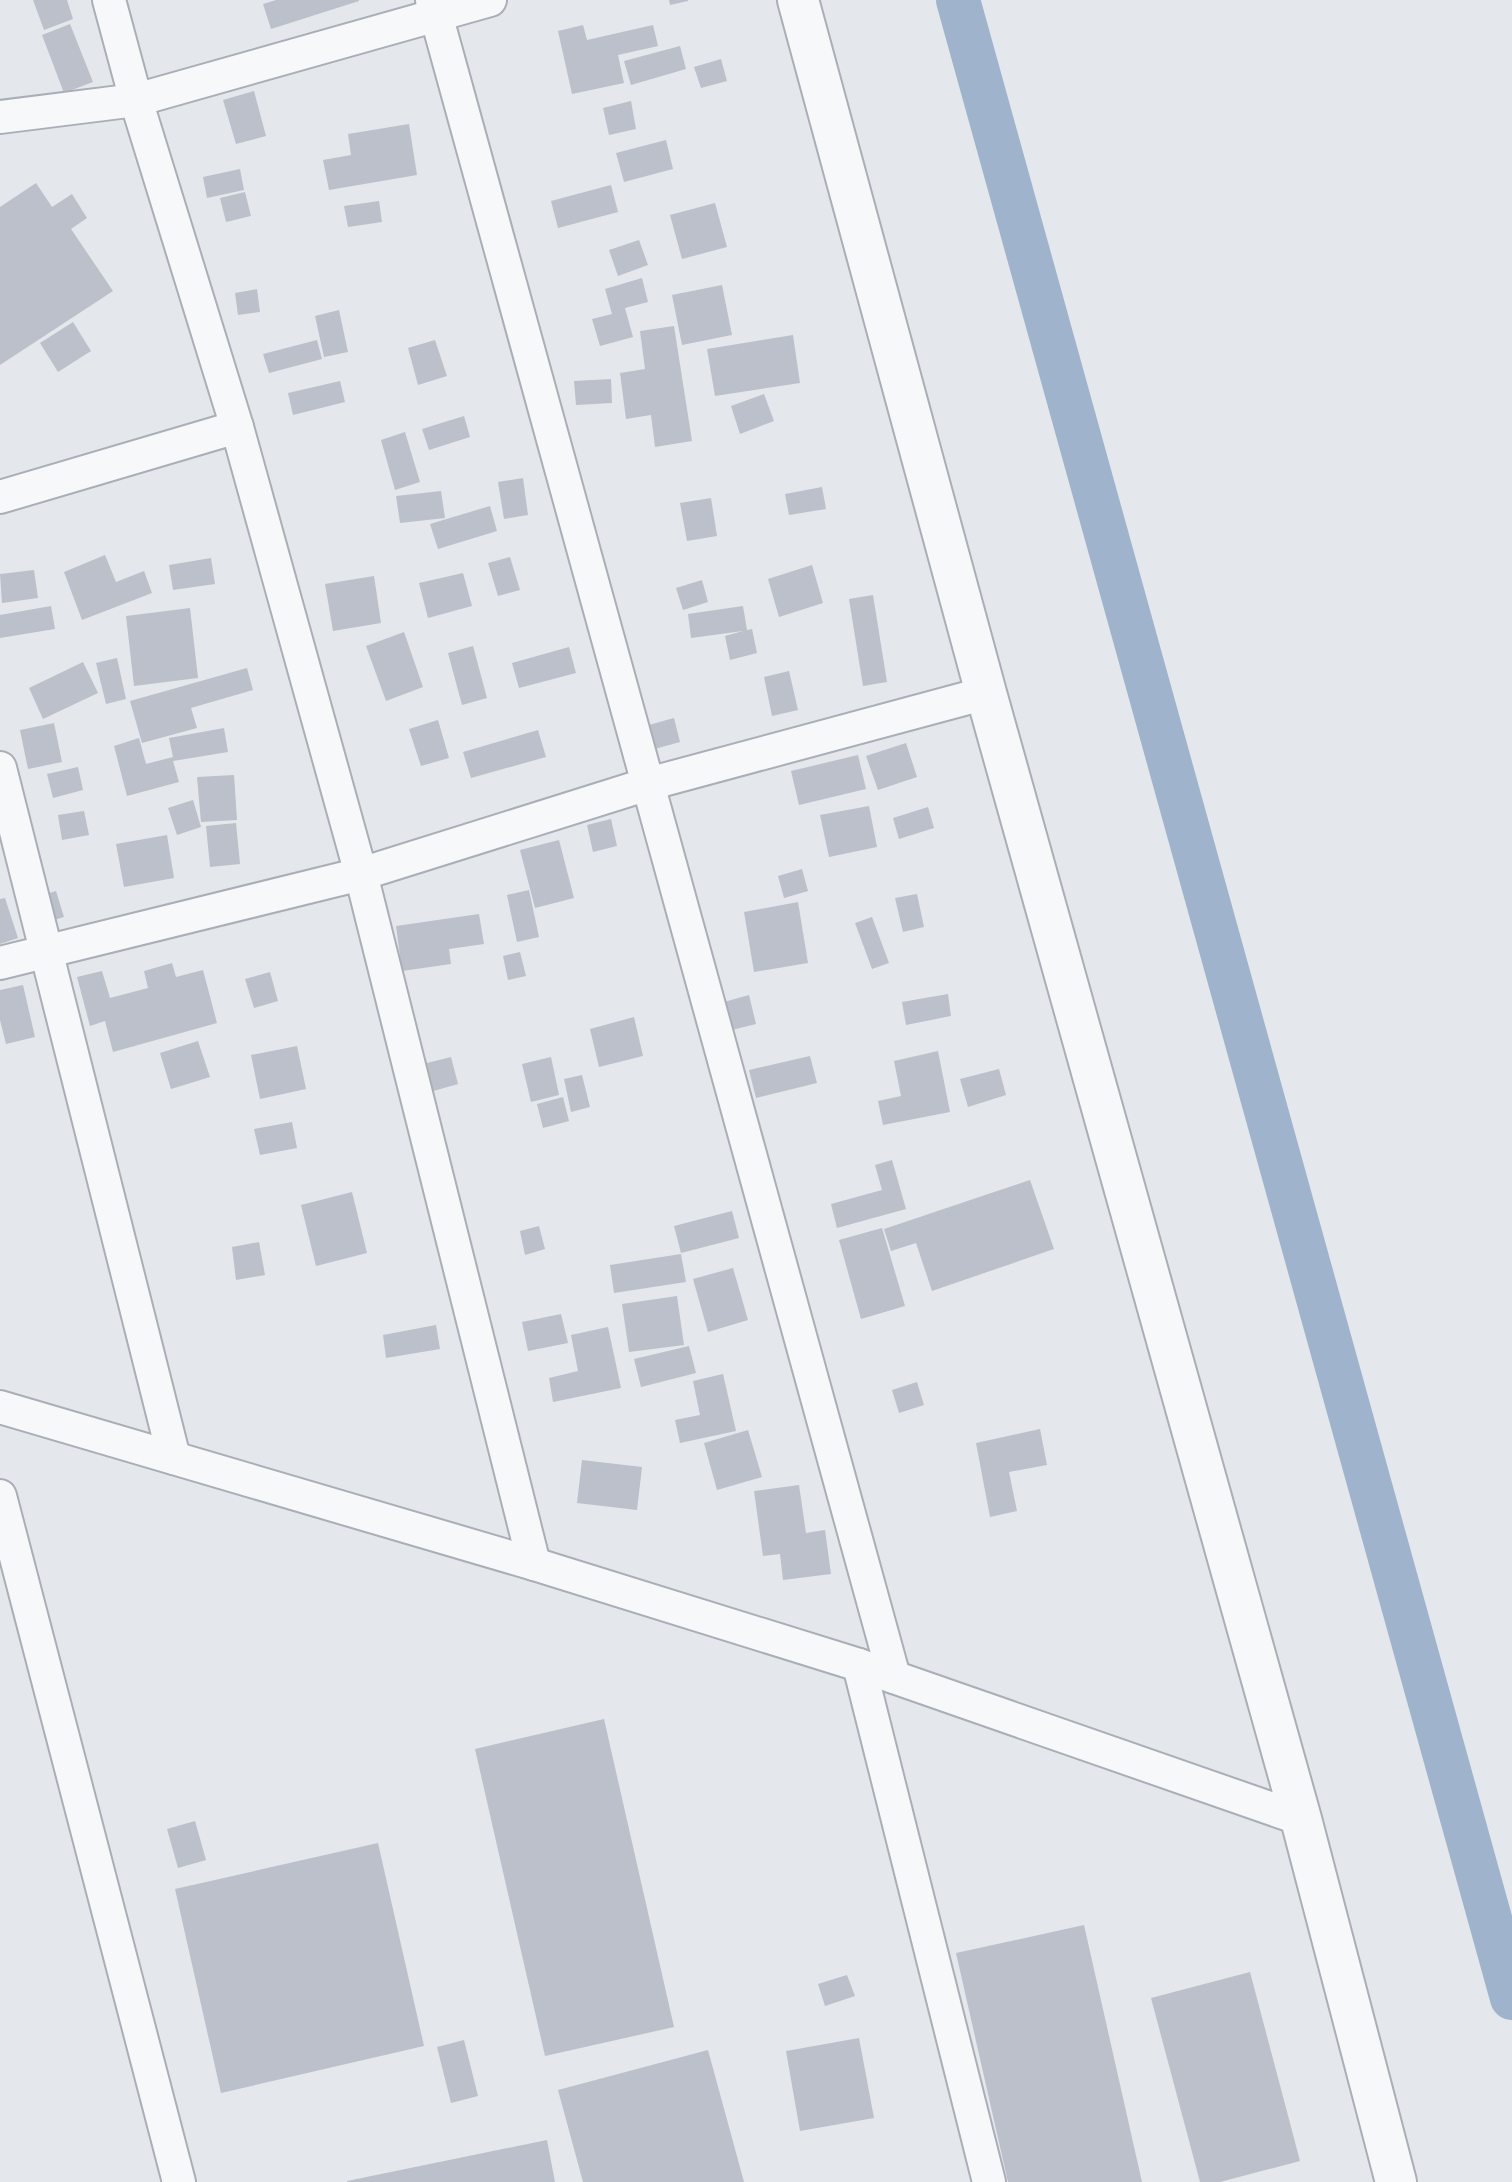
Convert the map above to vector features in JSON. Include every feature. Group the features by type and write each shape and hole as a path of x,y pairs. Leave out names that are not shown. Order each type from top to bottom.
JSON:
{"street":[{"path":"109,0 136,100 237,427 361,874 534,1564"},
{"path":"0,117 136,100 434,7 490,0"},
{"path":"798,0 986,693 1301,1819 1396,2182"},
{"path":"434,7 894,1677"},
{"path":"0,497 237,427"},
{"path":"0,963 361,874 648,784 986,693"},
{"path":"0,768 174,1458"},
{"path":"0,1407 534,1564 859,1665 1301,1819"},
{"path":"0,1496 179,2182"},
{"path":"859,1665 989,2182"}],"building":[{"path":"33,0 67,0 73,19 44,30"},
{"path":"276,0 359,1 271,29 263,4"},
{"path":"669,0 688,0 688,1 670,5"},
{"path":"70,24 93,82 64,93 42,35"},
{"path":"583,25 587,40 653,25 658,46 618,55 624,83 572,94 558,31"},
{"path":"680,46 686,69 631,85 624,61"},
{"path":"721,59 727,81 701,88 694,67"},
{"path":"254,91 266,136 236,144 223,100"},
{"path":"631,101 636,129 609,135 603,108"},
{"path":"409,124 417,175 329,190 323,160 351,155 348,134"},
{"path":"666,140 673,169 624,182 616,153"},
{"path":"240,169 244,190 207,198 203,177"},
{"path":"36,183 52,207 72,194 87,218 71,229 113,291 0,365 0,207"},
{"path":"611,185 618,212 558,228 551,201"},
{"path":"245,192 251,216 226,222 220,198"},
{"path":"379,201 382,222 348,227 344,206"},
{"path":"715,203 727,247 682,259 670,215"},
{"path":"639,240 648,265 618,276 609,250"},
{"path":"642,278 648,302 625,308 633,337 600,346 592,319 612,314 605,289"},
{"path":"722,285 732,335 682,345 672,295"},
{"path":"257,289 260,312 238,315 235,293"},
{"path":"339,310 348,352 324,357 315,316"},
{"path":"73,322 91,351 58,372 40,343"},
{"path":"674,326 692,441 655,447 651,415 626,419 620,373 645,369 640,331"},
{"path":"793,335 800,383 715,396 707,349"},
{"path":"317,340 322,359 269,373 263,354"},
{"path":"435,340 447,376 418,385 408,348"},
{"path":"611,379 612,403 576,405 574,381"},
{"path":"340,381 345,402 293,415 288,393"},
{"path":"764,394 774,421 740,434 731,406"},
{"path":"464,416 470,437 429,450 422,429"},
{"path":"405,432 420,482 395,490 381,440"},
{"path":"523,478 528,515 504,519 498,482"},
{"path":"822,487 826,509 789,515 785,494"},
{"path":"441,491 445,518 400,523 396,496"},
{"path":"711,498 717,536 687,541 680,503"},
{"path":"490,506 497,531 438,549 430,524"},
{"path":"105,555 116,582 144,571 152,593 82,620 64,572"},
{"path":"510,557 520,590 498,596 488,563"},
{"path":"211,558 215,584 173,590 169,565"},
{"path":"812,565 823,603 779,617 768,579"},
{"path":"34,570 38,598 2,603 0,574"},
{"path":"463,573 472,606 428,618 419,583"},
{"path":"374,576 381,623 333,631 325,584"},
{"path":"702,580 708,602 683,610 676,588"},
{"path":"873,595 887,682 863,686 849,599"},
{"path":"51,606 55,629 0,638 0,615"},
{"path":"743,606 747,630 752,629 757,653 730,660 725,636 743,631 691,638 688,614"},
{"path":"190,608 198,678 134,686 126,616"},
{"path":"404,632 423,687 386,701 366,646"},
{"path":"473,646 487,698 462,705 448,653"},
{"path":"569,647 576,673 519,688 512,663"},
{"path":"117,658 126,699 106,704 96,663"},
{"path":"83,662 98,693 43,719 29,688"},
{"path":"247,668 253,690 191,708 197,728 142,743 130,701"},
{"path":"789,671 798,710 772,716 764,677"},
{"path":"674,718 680,742 651,750 645,726"},
{"path":"438,720 449,758 421,766 409,729"},
{"path":"54,723 62,762 28,769 20,730"},
{"path":"224,728 228,752 173,761 179,782 127,796 114,746 139,738 146,764 173,757 169,738"},
{"path":"538,730 546,757 471,778 463,752"},
{"path":"906,743 917,777 878,790 866,756"},
{"path":"858,755 866,789 799,805 791,771"},
{"path":"78,767 83,790 53,798 47,774"},
{"path":"234,775 237,820 201,822 197,777"},
{"path":"193,800 201,827 177,835 168,808"},
{"path":"869,806 877,847 829,857 820,815"},
{"path":"928,807 934,828 899,839 893,818"},
{"path":"84,811 89,835 62,840 58,815"},
{"path":"611,819 617,846 593,852 587,825"},
{"path":"236,823 240,864 210,867 206,826"},
{"path":"167,835 174,878 124,887 116,844"},
{"path":"559,840 574,898 535,908 520,850"},
{"path":"802,869 808,891 784,898 778,876"},
{"path":"529,890 539,937 517,942 507,895"},
{"path":"56,891 64,917 44,923 36,897"},
{"path":"917,894 924,927 903,932 895,898"},
{"path":"5,898 18,938 0,944 0,899"},
{"path":"798,902 808,963 754,972 744,912"},
{"path":"479,914 484,944 449,949 451,964 402,971 396,926"},
{"path":"872,917 889,963 872,969 855,923"},
{"path":"520,952 526,976 508,980 503,956"},
{"path":"172,963 176,977 203,970 217,1023 113,1052 105,1021 90,1026 77,977 102,971 110,998 148,988 144,971"},
{"path":"270,972 278,1001 254,1008 245,979"},
{"path":"23,985 35,1037 6,1044 0,1020 0,990"},
{"path":"948,994 951,1016 906,1025 902,1002"},
{"path":"749,995 756,1024 732,1030 724,1002"},
{"path":"634,1017 643,1056 599,1067 590,1029"},
{"path":"198,1041 210,1077 171,1089 160,1053"},
{"path":"297,1046 306,1089 260,1099 251,1055"},
{"path":"938,1051 950,1112 883,1125 878,1101 901,1096 894,1061"},
{"path":"810,1056 817,1083 756,1098 749,1070"},
{"path":"451,1057 458,1084 430,1092 423,1064"},
{"path":"551,1057 559,1095 531,1102 522,1064"},
{"path":"999,1069 1006,1095 968,1107 960,1079"},
{"path":"582,1075 590,1107 571,1112 564,1079"},
{"path":"563,1097 569,1121 543,1128 537,1104"},
{"path":"292,1122 297,1148 260,1155 254,1129"},
{"path":"892,1160 906,1209 837,1228 831,1204 882,1190 875,1165"},
{"path":"1030,1180 1054,1249 932,1291 916,1243 891,1251 884,1229"},
{"path":"352,1192 367,1253 316,1266 301,1205"},
{"path":"732,1211 739,1238 681,1253 674,1226"},
{"path":"539,1226 545,1249 525,1255 520,1231"},
{"path":"882,1228 905,1306 861,1319 839,1240"},
{"path":"259,1242 265,1275 236,1280 232,1247"},
{"path":"681,1254 686,1282 614,1293 610,1265"},
{"path":"733,1268 748,1320 708,1332 693,1279"},
{"path":"677,1296 684,1345 629,1352 622,1304"},
{"path":"561,1314 568,1343 528,1351 522,1322"},
{"path":"436,1325 440,1349 386,1358 383,1335"},
{"path":"608,1327 621,1388 553,1402 549,1378 578,1371 571,1335"},
{"path":"689,1346 696,1373 641,1387 634,1359"},
{"path":"723,1374 736,1431 680,1443 675,1420 700,1415 693,1381"},
{"path":"917,1382 924,1405 899,1413 892,1390"},
{"path":"1040,1429 1047,1465 1009,1472 1017,1511 990,1517 976,1443"},
{"path":"748,1430 762,1477 717,1490 704,1443"},
{"path":"582,1460 642,1467 637,1510 577,1503"},
{"path":"799,1485 806,1533 825,1530 831,1574 783,1580 780,1554 763,1556 754,1491"},
{"path":"604,1719 674,2027 545,2056 475,1749"},
{"path":"195,1821 206,1860 178,1868 167,1829"},
{"path":"378,1843 424,2046 221,2093 175,1889"},
{"path":"1084,1925 1142,2182 1008,2182 956,1953"},
{"path":"1250,1972 1300,2161 1220,2182 1200,2182 1151,1998"},
{"path":"847,1975 855,1996 825,2006 818,1984"},
{"path":"859,2038 874,2118 800,2131 786,2051"},
{"path":"464,2040 478,2096 451,2103 437,2047"},
{"path":"708,2050 744,2182 583,2182 558,2090"},
{"path":"547,2140 555,2182 347,2182 347,2181"}],"waterway":[{"path":"958,0 1512,1998"}]}
